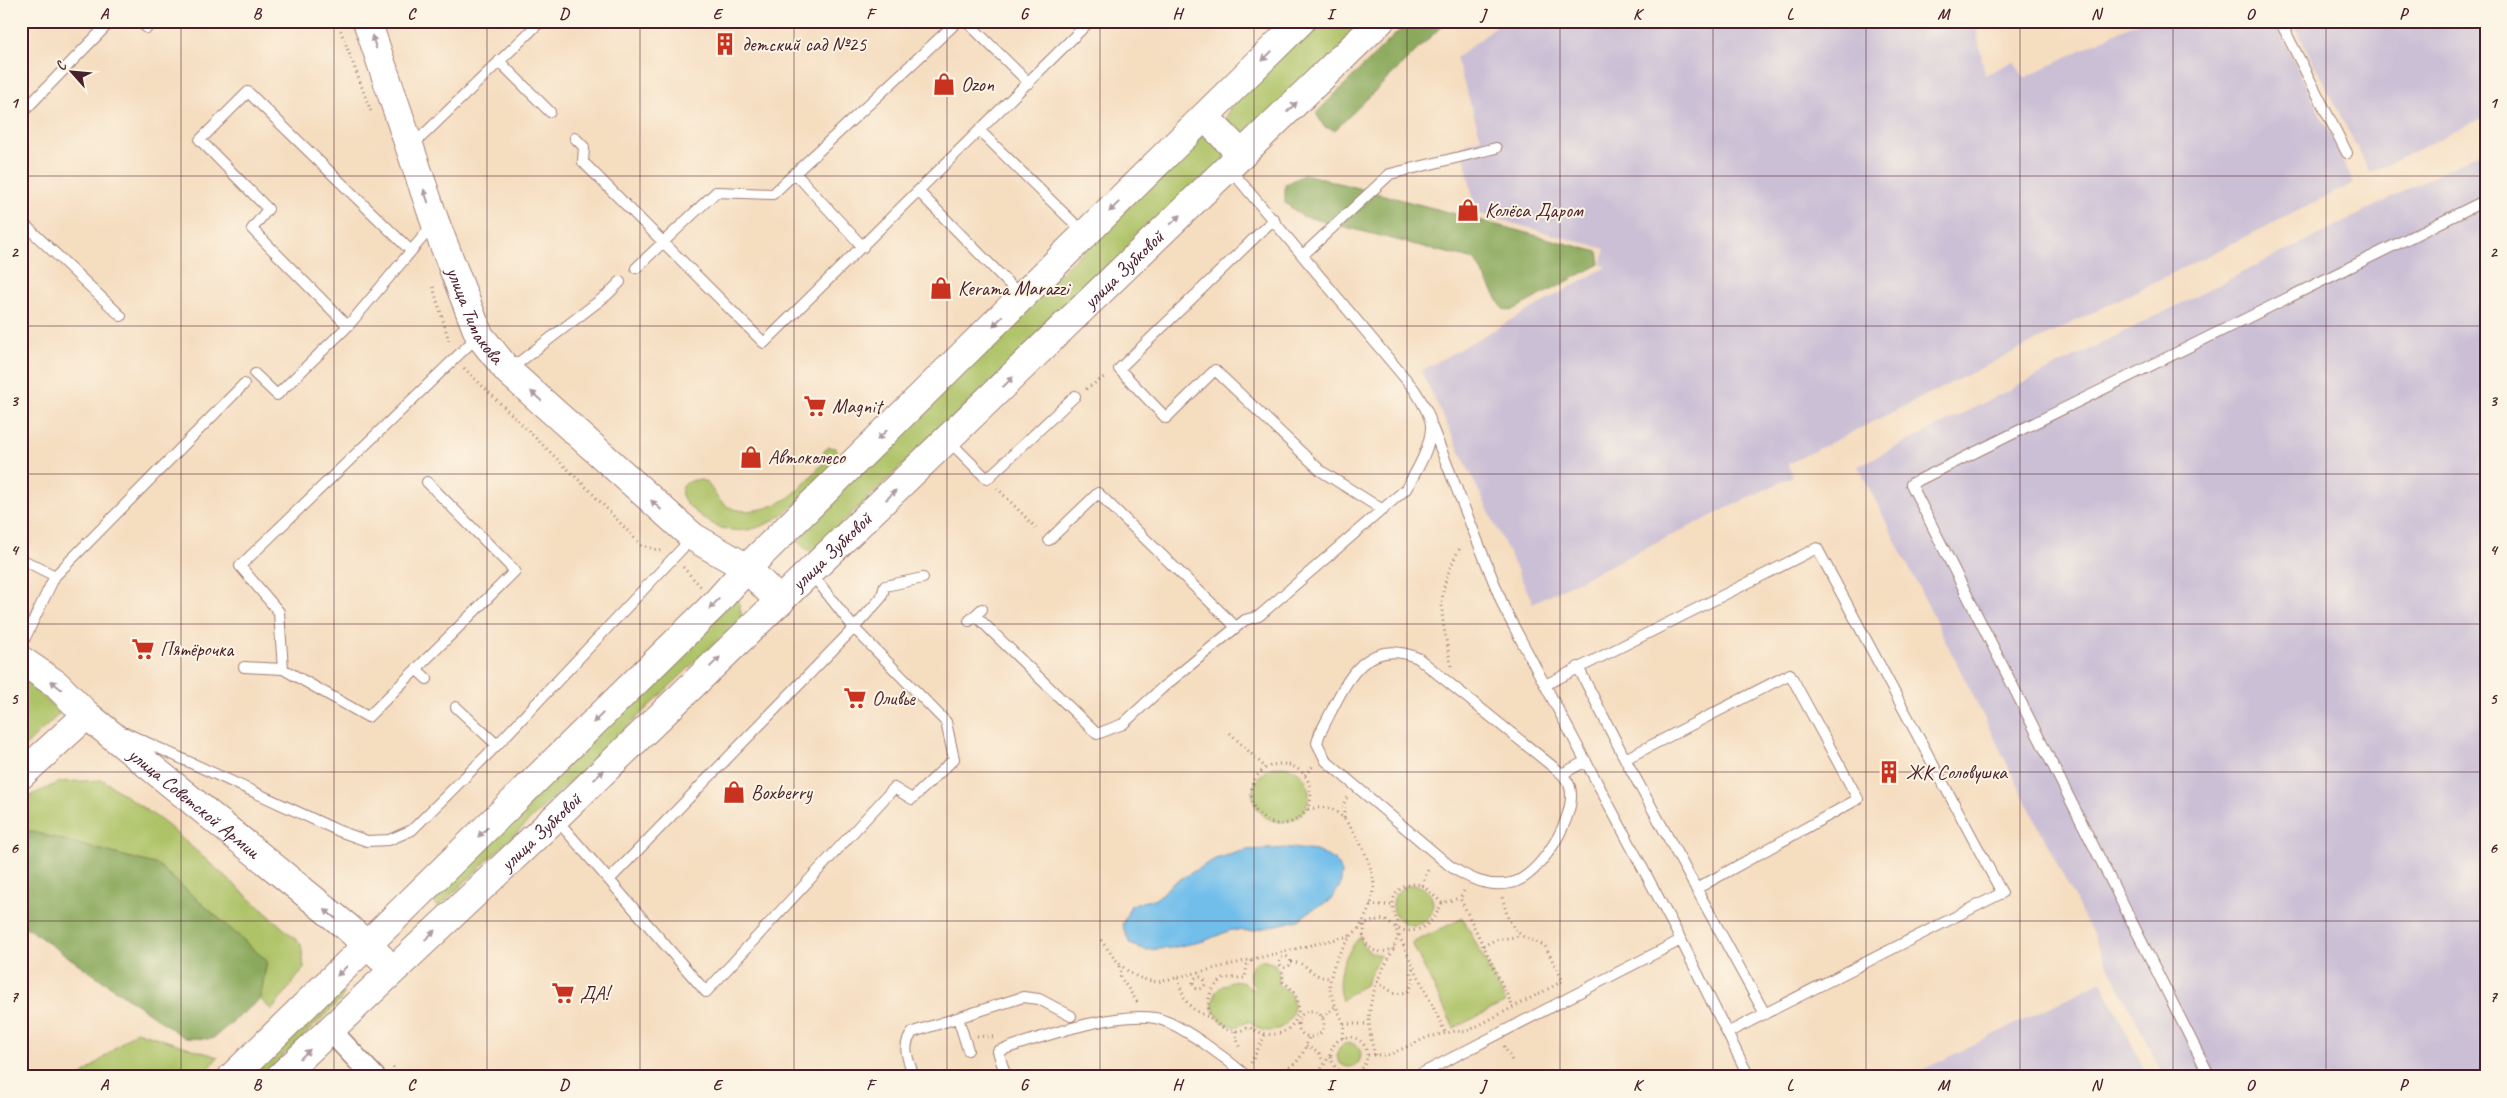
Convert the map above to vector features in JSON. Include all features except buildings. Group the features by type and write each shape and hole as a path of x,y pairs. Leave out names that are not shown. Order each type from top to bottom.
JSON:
{"main road":[{"name":"улица Тимакова","path":"367,21 435,222 478,335 508,371 693,537 747,568 780,602"},
{"name":"улица Зубковой","path":"232,1077 715,604 747,568 1302,21"},
{"name":"улица Зубковой","path":"280,1077 555,818 742,634 780,602 1380,21"},
{"path":"1205,117 1236,162"},
{"name":"улица Советской Армии","path":"21,660 56,684 87,715 347,927 366,947 394,968"},
{"path":"21,775 87,715"}],"street":[{"path":"330,1030 374,1077"}],"lane":[{"path":"21,114 111,21"},
{"path":"139,21 147,28 154,21"},
{"path":"410,148 541,21"},
{"path":"636,268 716,192 772,194 958,21"},
{"path":"966,21 1029,83"},
{"path":"575,138 584,147 583,162 764,343 1090,21"},
{"path":"2280,21 2347,154"},
{"path":"499,61 550,112"},
{"path":"348,326 252,229 268,209 200,140 248,92 410,251"},
{"path":"980,131 1086,234"},
{"path":"1303,254 1390,174 1496,148"},
{"path":"1236,162 1274,219 1414,390 1432,427 1505,610 1681,940 1749,1077"},
{"path":"795,173 863,247"},
{"path":"919,192 1022,297"},
{"path":"2210,1077 1911,484 2486,200"},
{"path":"1274,219 1119,368 1166,418 1215,370 1321,472 1383,510"},
{"path":"21,221 121,316"},
{"path":"255,374 278,395 348,326 435,222"},
{"path":"508,371 607,296 620,282"},
{"path":"283,669 279,612 240,566 478,335"},
{"path":"21,646 56,576 244,384"},
{"path":"948,439 987,479 1075,396"},
{"path":"975,615 1097,734 1123,724 1162,688 1244,620 1259,616 1406,489 1421,461 1432,427"},
{"path":"244,667 283,669 368,717 515,571 427,482"},
{"path":"1049,540 1098,493 1236,627"},
{"path":"87,715 339,831 366,841 389,840 412,830 497,745 693,537"},
{"path":"1545,685 1817,548 2002,893 1727,1032"},
{"path":"21,559 56,576"},
{"path":"555,818 706,992 894,788 912,799 954,759 946,722 854,628 810,572"},
{"path":"609,880 854,628 881,598 884,586 923,578"},
{"path":"1407,653 1418,658 1562,774 1570,788 1570,807 1561,830 1546,856 1529,874 1513,883 1481,882 1464,876 1326,761 1318,744 1320,733 1359,665 1380,654 1407,653"},
{"path":"1578,667 1625,759 1765,1014"},
{"path":"416,669 426,679"},
{"path":"1625,759 1790,674 1858,799 1696,889"},
{"path":"456,707 497,745"},
{"path":"1562,774 1586,761"},
{"path":"1415,1077 1681,940"},
{"path":"914,1077 905,1047 906,1039 913,1032 1031,997 1071,1016"},
{"path":"1006,1077 998,1052 1093,1024 1138,1017 1149,1018 1175,1026 1247,1076"},
{"path":"958,1018 968,1050"}],"path":[{"path":"1075,396 1119,368"},
{"path":"987,479 1049,540"},
{"path":"1454,687 1442,612 1442,590 1448,572 1460,548"},
{"path":"1230,733 1266,768"},
{"path":"1277,764 1286,764 1303,773 1311,790 1308,809 1295,822 1286,825 1276,825 1259,816 1254,808 1251,789 1254,780 1266,768 1277,764"},
{"path":"1344,819 1344,803 1351,782"},
{"path":"1308,809 1329,809 1344,819 1356,837 1373,876 1374,891 1370,905 1335,964 1331,978 1335,1006 1344,1024 1343,1038"},
{"path":"1442,903 1428,889 1413,883 1398,890 1392,905 1398,921 1396,928 1398,935 1445,1032"},
{"path":"1368,1055 1397,1052 1428,1037 1445,1032 1466,1032 1564,981 1544,946 1522,936 1508,918 1500,884"},
{"path":"1101,940 1119,966 1144,981 1158,982 1251,961 1355,933 1365,924 1378,919 1385,920 1396,928 1413,932 1425,927 1434,918 1442,903 1460,898 1464,891"},
{"path":"1460,898 1513,1007"},
{"path":"1370,905 1392,905"},
{"path":"1365,924 1363,938 1372,950 1379,952 1394,948"},
{"path":"1374,1055 1368,1024 1369,1009 1377,982 1394,948 1398,935"},
{"path":"1483,946 1494,940 1522,936"},
{"path":"1178,978 1182,996 1188,1006 1211,1018 1226,1030 1235,1032 1248,1027 1265,1035 1278,1034 1287,1030 1297,1019 1307,1012 1317,1013 1322,1017 1323,1028 1315,1036 1309,1037 1300,1031 1297,1019 1298,1003 1295,994 1283,982 1280,963 1271,956"},
{"path":"1280,963 1284,956 1288,957 1291,962 1302,964 1316,976 1331,978"},
{"path":"1211,1018 1208,1000 1211,991 1225,978 1245,978 1247,965 1251,961"},
{"path":"1282,968 1289,966 1291,962"},
{"path":"1119,966 1121,978 1149,1018"},
{"path":"1377,982 1395,994 1408,992 1414,981 1411,972 1413,967"},
{"path":"1190,975 1194,980 1194,987 1197,989 1204,986"},
{"path":"1194,980 1200,977 1205,983 1204,986 1211,991"},
{"path":"1322,1017 1335,1006"},
{"path":"1344,1024 1368,1024"},
{"path":"1247,1076 1265,1035"},
{"path":"1267,1077 1269,1074 1295,1066 1309,1037"},
{"path":"1354,1037 1361,1040 1366,1047 1368,1055 1366,1063 1360,1070 1345,1073 1337,1069 1331,1054 1332,1046 1343,1038 1354,1037"},
{"path":"1306,1046 1320,1053 1323,1063"},
{"path":"1316,1077 1323,1063 1331,1054"},
{"path":"1289,1068 1299,1077"}],"shaded area":[{"path":"1504,21 1975,21 1985,75 2014,61 2024,78 2140,21 2274,21 2354,183 1788,464 1793,476 1533,603 1421,371 1606,267 1601,264 1605,249 1476,213 1462,145 1481,138 1456,58"},
{"path":"2292,21 2486,21 2486,116 2370,173"},
{"path":"2486,150 2486,1077 2164,1077 1858,466"},
{"path":"2101,981 2148,1077 1908,1077 2088,988"}],"green space":[{"path":"1316,21 1369,21 1243,137 1226,120 1230,107"},
{"path":"1409,21 1447,21 1335,130 1324,127 1316,113"},
{"path":"1200,136 1209,136 1225,152 1224,161 811,552 802,546 798,538 800,529"},
{"path":"1305,174 1598,252 1600,264 1511,311 1503,309 1475,260 1302,216 1285,203 1285,185"},
{"path":"829,447 836,448 839,458 828,471 788,510 773,521 757,528 740,531 722,528 706,520 689,506 683,498 682,491 685,484 700,480 707,483 720,501 727,506 744,511 772,506 788,498 803,485 826,460 823,457 824,451"},
{"path":"738,600 742,617 441,905 437,906 433,902 435,896 731,602"},
{"path":"21,675 60,713 21,750"},
{"path":"1281,766 1296,771 1304,779 1309,794 1304,809 1296,817 1281,822 1266,817 1258,809 1253,794 1258,779 1266,771"},
{"path":"103,780 165,823 301,944 304,968 272,1010 260,999 267,961 158,865 21,829 21,800 60,782"},
{"path":"21,829 158,865 267,961 260,999 212,1039 185,1038 21,924"},
{"path":"1409,885 1417,885 1424,888 1430,894 1433,905 1430,916 1424,922 1417,925 1409,925 1402,922 1396,916 1393,909 1393,901 1396,894 1402,888"},
{"path":"1463,918 1506,1002 1454,1028 1412,943"},
{"path":"1361,935 1362,943 1366,949 1380,955 1365,985 1349,994 1342,1001 1339,983 1342,966 1345,958"},
{"path":"1262,960 1275,964 1280,977 1277,984 1288,992 1293,1002 1293,1012 1288,1021 1280,1028 1270,1031 1260,1029 1250,1021 1235,1027 1221,1022 1212,1008 1215,993 1224,985 1234,982 1244,983 1253,990 1255,987 1250,978 1250,971 1256,962"},
{"path":"341,985 344,994 338,1003 261,1077 244,1077"},
{"path":"136,1031 218,1057 201,1077 80,1077"},
{"path":"1349,1043 1358,1046 1361,1055 1358,1064 1349,1067 1340,1064 1337,1055 1340,1046"}],"water":[{"path":"1291,848 1316,851 1335,860 1342,873 1340,886 1330,901 1311,910 1299,920 1251,931 1231,930 1204,941 1171,948 1146,950 1130,944 1122,925 1131,905 1157,898 1172,884 1215,859 1246,850"}],"place":[{"name":"детский сад №25","path":"725,44"},
{"name":"Ozon","path":"944,84"},
{"name":"Колёса Даром","path":"1468,210"},
{"name":"Kerama Marazzi","path":"941,288"},
{"name":"Magnit","path":"815,406"},
{"name":"Автоколесо","path":"751,457"},
{"name":"Пятёрочка","path":"143,649"},
{"name":"Оливье","path":"855,698"},
{"name":"ЖК Соловушка","path":"1889,772"},
{"name":"Boxberry","path":"734,792"},
{"name":"ДА!","path":"563,993"}]}
